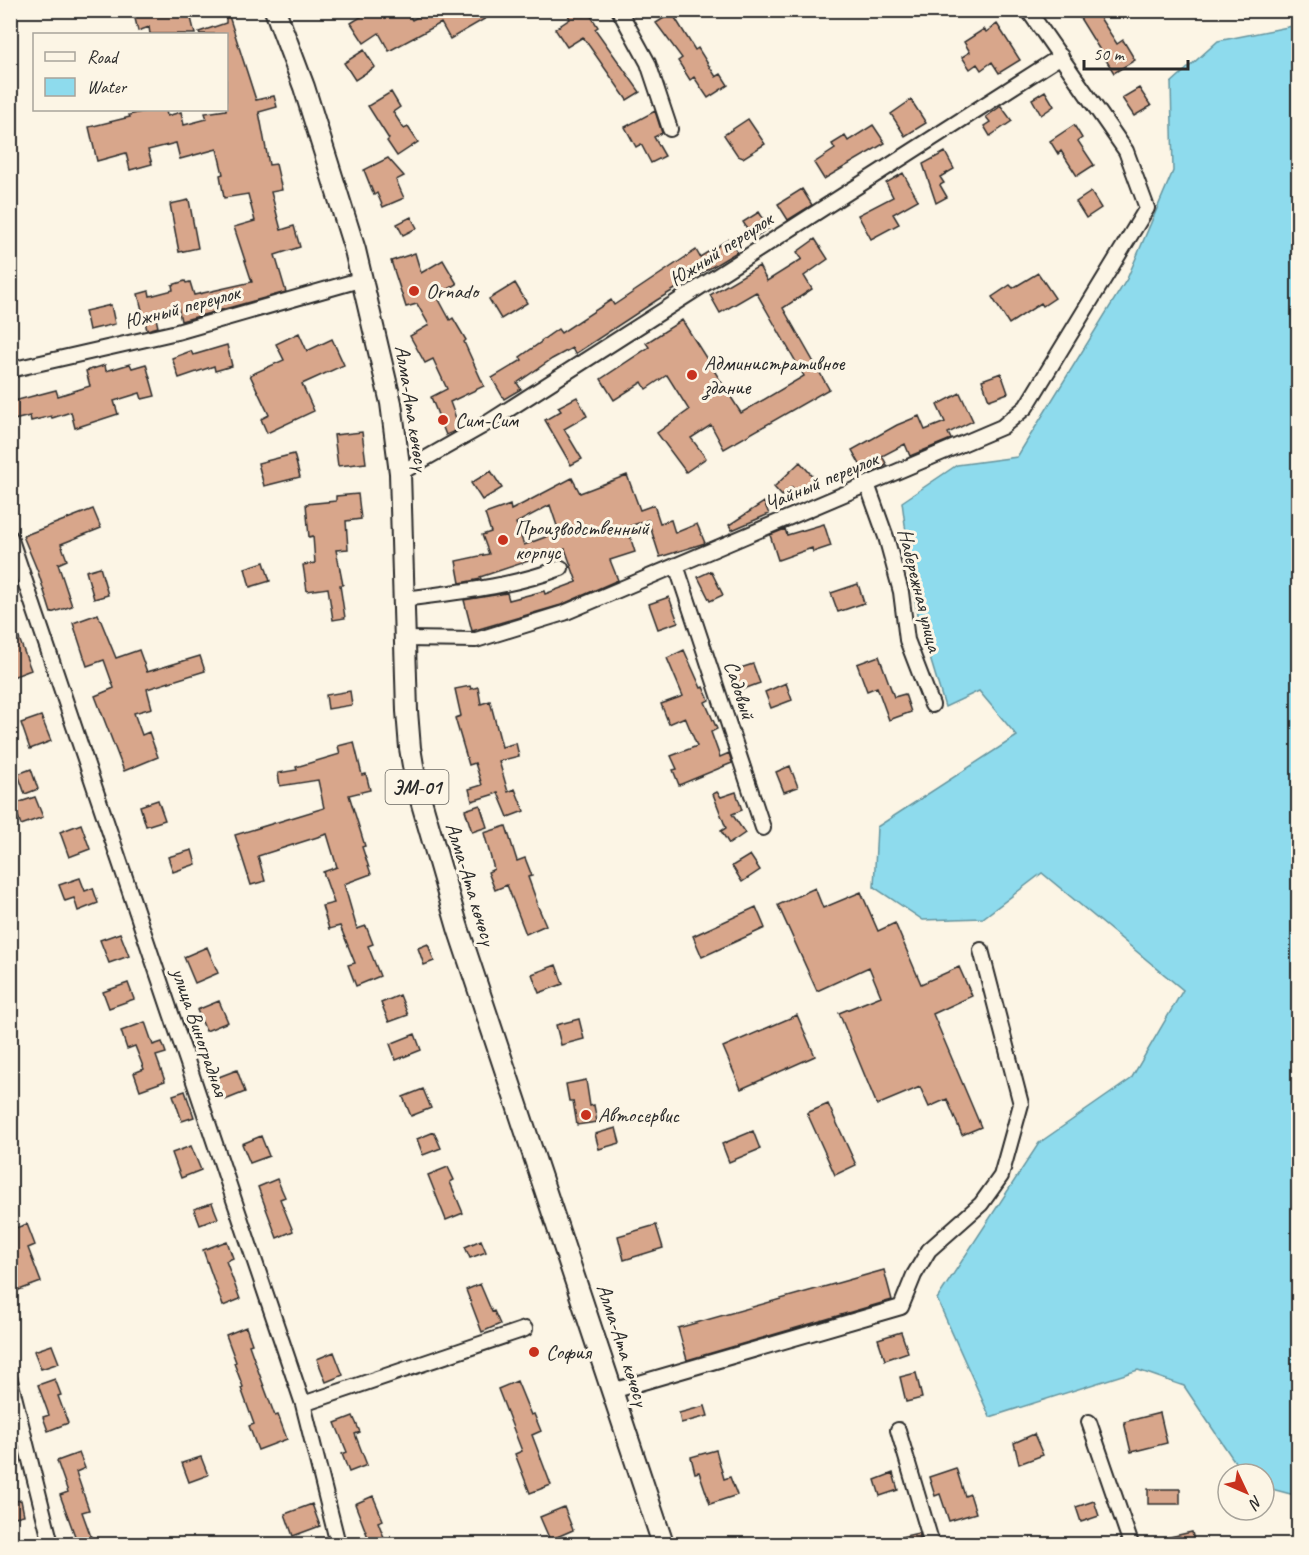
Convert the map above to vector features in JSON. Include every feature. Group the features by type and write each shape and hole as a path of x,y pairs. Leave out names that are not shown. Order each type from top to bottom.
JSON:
{"highway":[{"name":"Алма-Ата көчөсү","path":"275,10 304,87 363,279 391,403 400,473 406,711 416,783 459,928 663,1545"}],"street":[{"path":"619,10 648,63 670,129"},
{"path":"1028,10 1061,56"},
{"name":"Южный переулок","path":"400,473 491,420 1061,56"},
{"name":"Чайный переулок","path":"405,639 476,640 564,613 1002,427 1026,407 1147,208 1126,151 1061,56"},
{"name":"Южный переулок","path":"10,370 177,332 363,279"},
{"name":"Набережная улица","path":"867,484 902,592 907,640 932,705"},
{"name":"улица Виноградная","path":"10,537 303,1404 338,1545"},
{"name":"Садовый","path":"676,566 763,828"},
{"path":"404,599 505,585 528,580 561,568"},
{"path":"612,1391 901,1307 914,1275 929,1250 981,1204 1001,1176 1021,1104 981,950"},
{"path":"303,1404 525,1329"},
{"path":"10,1380 51,1545"},
{"path":"1089,1422 1131,1545"},
{"path":"898,1430 932,1545"}],"water":[{"path":"1298,25 1298,1496 1276,1490 1276,1462 1235,1462 1184,1386 1138,1370 990,1417 937,1299 1039,1143 1131,1079 1183,990 1042,873 983,918 923,920 874,887 877,827 1017,736 979,691 945,707 917,615 902,502 957,465 1017,457 1127,279 1173,171 1171,83 1218,41"}],"building":[{"path":"133,10 189,10 195,33 150,33 149,27 138,31"},
{"path":"361,10 406,10 412,20 430,10 500,10 450,39 441,23 389,51 379,33 364,43 351,23 364,15"},
{"path":"566,10 580,10 584,16 589,13 598,27 595,29 640,92 627,100 583,37 567,47 555,29 570,19"},
{"path":"1075,10 1095,10 1117,44 1123,40 1135,60 1114,73"},
{"path":"672,13 695,50 698,48 716,77 721,74 728,85 708,98 694,77 690,80 678,61 682,58 656,23"},
{"path":"226,16 229,16 256,100 274,96 277,107 259,112 269,165 276,164 282,190 271,192 281,230 294,226 300,247 275,255 286,292 181,321 178,307 155,314 158,327 147,330 138,294 149,291 150,296 173,290 172,285 185,281 190,282 194,295 252,282 234,227 255,221 248,194 224,198 220,175 223,174 217,149 180,159 176,143 148,150 152,164 130,170 126,153 97,161 89,127 146,111 166,111 167,116 181,112 184,125 207,119 205,113 228,111 228,33 199,32 226,23"},
{"path":"997,24 1020,60 999,73 992,62 981,70 977,64 970,69 962,57 970,52 964,42 984,29 986,32"},
{"path":"364,50 375,67 355,80 344,63"},
{"path":"1139,88 1151,106 1134,116 1122,98"},
{"path":"1045,91 1054,106 1041,115 1032,99"},
{"path":"391,92 400,107 393,112 404,129 408,127 418,142 397,156 368,106"},
{"path":"911,100 926,123 905,136 891,114"},
{"path":"1001,106 1012,121 990,136 984,126 990,122 986,117"},
{"path":"655,111 662,133 654,137 665,156 651,163 641,144 636,147 625,127"},
{"path":"748,119 765,144 743,158 738,156 724,135"},
{"path":"873,125 885,143 824,179 814,163 835,149 832,144 845,136 848,141"},
{"path":"1074,125 1082,138 1078,141 1094,165 1077,176 1061,151 1058,154 1050,141"},
{"path":"945,152 954,169 940,177 944,183 940,185 947,197 936,203 923,164"},
{"path":"388,158 404,176 396,180 404,198 383,207 377,193 374,195 364,170"},
{"path":"903,173 918,200 893,214 899,224 871,239 858,215 893,197 886,183"},
{"path":"802,189 812,205 788,220 778,204"},
{"path":"1091,192 1101,208 1086,218 1076,202"},
{"path":"189,200 198,248 179,252 170,204"},
{"path":"759,212 769,228 753,238 743,222"},
{"path":"411,217 417,228 403,235 397,224"},
{"path":"729,239 737,252 657,300 575,354 572,348 552,359 517,383 521,389 504,399 492,378 522,360 520,357 541,341 558,329 561,333 611,300 614,305 696,250 700,257"},
{"path":"815,239 828,259 804,276 812,289 783,308 829,389 724,449 711,425 691,438 706,458 686,472 657,433 689,410 667,375 646,389 642,382 614,400 601,379 649,347 646,343 682,320 741,413 804,376 756,292 720,313 710,295 759,266 767,281 802,259 797,252"},
{"path":"415,253 421,273 443,260 457,284 437,296 450,320 453,318 466,340 464,342 484,386 450,402 460,429 446,435 431,397 447,389 433,359 425,363 410,336 429,325 417,304 406,307 391,261"},
{"path":"1038,273 1055,298 1043,306 1041,303 1009,324 992,297 1010,285 1013,288"},
{"path":"515,283 527,303 501,319 489,299"},
{"path":"111,305 115,324 89,330 85,311"},
{"path":"299,333 307,351 332,339 344,365 302,384 314,411 267,433 261,419 269,415 250,375 284,360 276,344"},
{"path":"227,345 232,366 215,371 214,366 179,378 172,358 191,351 193,355"},
{"path":"130,364 132,368 146,364 155,396 142,399 140,393 114,401 118,414 75,428 71,412 52,418 51,416 31,421 30,416 10,421 10,402 56,390 58,396 90,386 86,371 105,365 106,371"},
{"path":"1001,373 1008,393 989,400 982,380"},
{"path":"960,393 973,421 948,433 951,439 910,456 905,444 882,456 887,465 866,475 852,450 897,425 919,416 925,430 945,422 937,405"},
{"path":"577,397 587,416 564,429 582,459 571,465 545,420 561,411 558,407"},
{"path":"362,432 366,463 338,466 334,435"},
{"path":"294,454 300,477 264,486 258,463"},
{"path":"800,462 817,481 801,496 792,487 782,496 774,487"},
{"path":"491,471 502,488 482,500 471,483"},
{"path":"627,475 640,510 654,505 660,523 671,520 675,533 697,524 705,543 660,557 648,520 627,527 635,552 610,560 618,580 561,605 472,631 464,600 507,593 509,600 544,591 545,594 577,582 565,549 480,577 481,579 460,583 456,561 489,554 482,535 491,532 485,514 510,505 511,510 572,478 580,493","holes":["550,505 559,532 524,545 516,523"]},
{"path":"358,494 361,519 346,521 348,549 336,550 343,585 340,585 345,618 333,620 328,588 307,591 303,565 315,563 313,536 309,537 306,504 336,501 336,496"},
{"path":"764,502 769,514 732,530 729,525"},
{"path":"93,509 101,528 61,544 67,560 58,564 72,606 51,613 23,536"},
{"path":"824,524 831,546 813,552 812,548 778,560 770,535 785,529 787,535"},
{"path":"264,562 270,581 250,587 245,568"},
{"path":"100,567 108,595 94,599 86,571"},
{"path":"711,571 723,595 710,601 698,577"},
{"path":"858,584 864,603 838,612 831,593"},
{"path":"669,597 678,622 658,629 649,604"},
{"path":"98,614 116,658 139,650 147,672 200,656 205,671 147,689 152,708 134,713 142,735 149,732 158,757 124,771 95,696 114,688 104,660 87,666 73,623"},
{"path":"10,617 31,670 10,678"},
{"path":"684,650 709,700 705,702 717,729 711,732 720,757 729,753 732,763 679,785 673,770 677,769 671,756 697,746 685,717 669,724 661,704 683,696 667,658"},
{"path":"879,656 894,697 905,694 911,712 889,720 877,687 867,691 857,664"},
{"path":"753,664 760,683 741,690 734,670"},
{"path":"786,683 792,700 771,708 765,692"},
{"path":"470,686 471,689 478,687 481,704 490,701 502,747 516,743 519,756 499,761 508,792 515,789 524,811 508,817 498,793 472,801 469,789 482,785 475,763 469,765 455,718 461,716 455,689"},
{"path":"350,691 352,705 328,709 326,695"},
{"path":"41,716 51,741 30,749 21,723"},
{"path":"354,742 362,775 366,774 370,790 349,795 371,874 344,884 357,929 366,926 373,944 368,946 380,976 356,986 348,965 355,963 340,926 329,929 322,906 334,903 323,872 337,867 327,834 258,856 265,881 251,885 235,835 324,808 318,780 280,786 278,773 297,770 296,767 340,754 338,746"},
{"path":"790,766 798,787 784,792 776,772"},
{"path":"31,769 38,789 25,794 18,774"},
{"path":"717,792 721,797 736,792 742,810 732,814 745,833 729,844 721,831 726,828 713,794"},
{"path":"35,797 43,817 21,825 14,804"},
{"path":"158,800 165,820 146,826 140,806"},
{"path":"480,805 487,827 472,832 465,810"},
{"path":"81,824 90,849 69,857 60,832"},
{"path":"506,826 517,861 525,858 532,876 528,877 546,925 526,934 507,885 495,890 488,872 494,869 484,833"},
{"path":"192,850 196,864 173,872 168,857"},
{"path":"750,855 760,870 742,882 732,866"},
{"path":"80,878 85,891 93,888 98,903 78,911 74,898 65,901 59,885"},
{"path":"815,888 823,908 861,892 878,931 895,923 921,984 959,967 972,996 933,1014 981,1127 962,1135 947,1099 929,1107 920,1087 877,1105 839,1013 881,996 869,967 817,991 778,905"},
{"path":"756,907 765,928 702,957 693,936"},
{"path":"120,933 129,956 109,963 100,940"},
{"path":"428,944 434,961 424,965 418,948"},
{"path":"207,947 218,973 195,983 184,957"},
{"path":"556,965 563,984 539,993 532,974"},
{"path":"128,983 134,999 109,1008 103,992"},
{"path":"400,995 408,1015 389,1022 381,1003"},
{"path":"219,1001 228,1022 206,1031 197,1010"},
{"path":"797,1015 815,1056 741,1089 723,1047"},
{"path":"579,1019 584,1039 561,1045 556,1025"},
{"path":"145,1022 153,1045 162,1042 166,1053 156,1056 165,1081 140,1090 134,1073 144,1069 135,1046 127,1049 121,1031"},
{"path":"415,1034 421,1050 396,1060 390,1044"},
{"path":"237,1070 245,1092 225,1100 216,1078"},
{"path":"586,1080 590,1106 594,1105 597,1122 577,1125 573,1101 569,1101 566,1084"},
{"path":"423,1089 431,1108 411,1116 403,1097"},
{"path":"185,1091 194,1117 182,1121 173,1095"},
{"path":"828,1104 856,1165 835,1175 807,1113"},
{"path":"616,1128 620,1143 599,1149 595,1134"},
{"path":"753,1131 760,1149 729,1162 722,1144"},
{"path":"434,1132 441,1148 423,1155 417,1139"},
{"path":"261,1136 269,1156 250,1163 242,1144"},
{"path":"191,1146 201,1170 181,1178 172,1153"},
{"path":"448,1167 454,1180 450,1182 463,1213 446,1220 428,1175"},
{"path":"277,1179 285,1197 280,1199 293,1231 277,1238 258,1187"},
{"path":"212,1203 218,1218 200,1225 194,1209"},
{"path":"27,1224 35,1245 28,1248 41,1282 19,1290 10,1268 10,1230"},
{"path":"656,1225 663,1248 624,1260 618,1236"},
{"path":"481,1240 486,1252 470,1258 465,1247"},
{"path":"227,1241 233,1258 226,1261 240,1299 223,1306 203,1250"},
{"path":"884,1270 892,1300 687,1360 678,1328"},
{"path":"480,1284 500,1324 482,1332 466,1290"},
{"path":"246,1327 252,1344 249,1345 259,1373 275,1416 278,1415 287,1439 258,1450 249,1426 254,1424 226,1335"},
{"path":"901,1332 908,1352 885,1360 878,1339"},
{"path":"52,1345 59,1363 41,1369 34,1351"},
{"path":"334,1352 343,1375 326,1382 317,1359"},
{"path":"916,1373 922,1398 906,1402 900,1377"},
{"path":"55,1379 61,1395 58,1396 68,1423 48,1431 43,1417 49,1415 38,1385"},
{"path":"517,1381 531,1415 534,1414 541,1431 532,1435 551,1485 530,1493 515,1454 522,1451 498,1389"},
{"path":"705,1406 708,1416 681,1423 679,1413"},
{"path":"1160,1413 1167,1443 1131,1452 1124,1422"},
{"path":"353,1416 360,1432 355,1434 367,1465 349,1472 342,1454 347,1452 335,1423"},
{"path":"1034,1434 1043,1455 1019,1464 1014,1443"},
{"path":"716,1450 724,1479 730,1477 737,1495 710,1504 699,1472 695,1473 691,1457"},
{"path":"79,1453 85,1468 76,1472 89,1510 82,1512 94,1545 60,1545 60,1542 75,1536 60,1495 68,1492 57,1461"},
{"path":"201,1457 208,1475 189,1482 182,1463"},
{"path":"956,1468 965,1496 970,1494 976,1513 949,1521 940,1494 935,1496 929,1477"},
{"path":"893,1473 898,1490 880,1496 875,1480"},
{"path":"1148,1489 1180,1489 1180,1504 1148,1504"},
{"path":"373,1496 383,1520 378,1522 387,1545 371,1545 355,1504"},
{"path":"21,1500 24,1515 10,1518 10,1502"},
{"path":"1094,1501 1099,1516 1081,1522 1076,1507"},
{"path":"312,1504 320,1526 293,1536 285,1514"},
{"path":"564,1507 573,1530 550,1540 540,1517"},
{"path":"1192,1532 1195,1545 1156,1545 1156,1540"},
{"path":"919,1533 922,1545 888,1545 887,1540"}],"place":[{"name":"Ornado","path":"414,291"},
{"name":"Административное здание","path":"692,375"},
{"name":"Сим-Сим","path":"443,420"},
{"name":"Производственный корпус","path":"503,540"},
{"name":"Автосервис","path":"586,1115"},
{"name":"София","path":"534,1352"}]}
